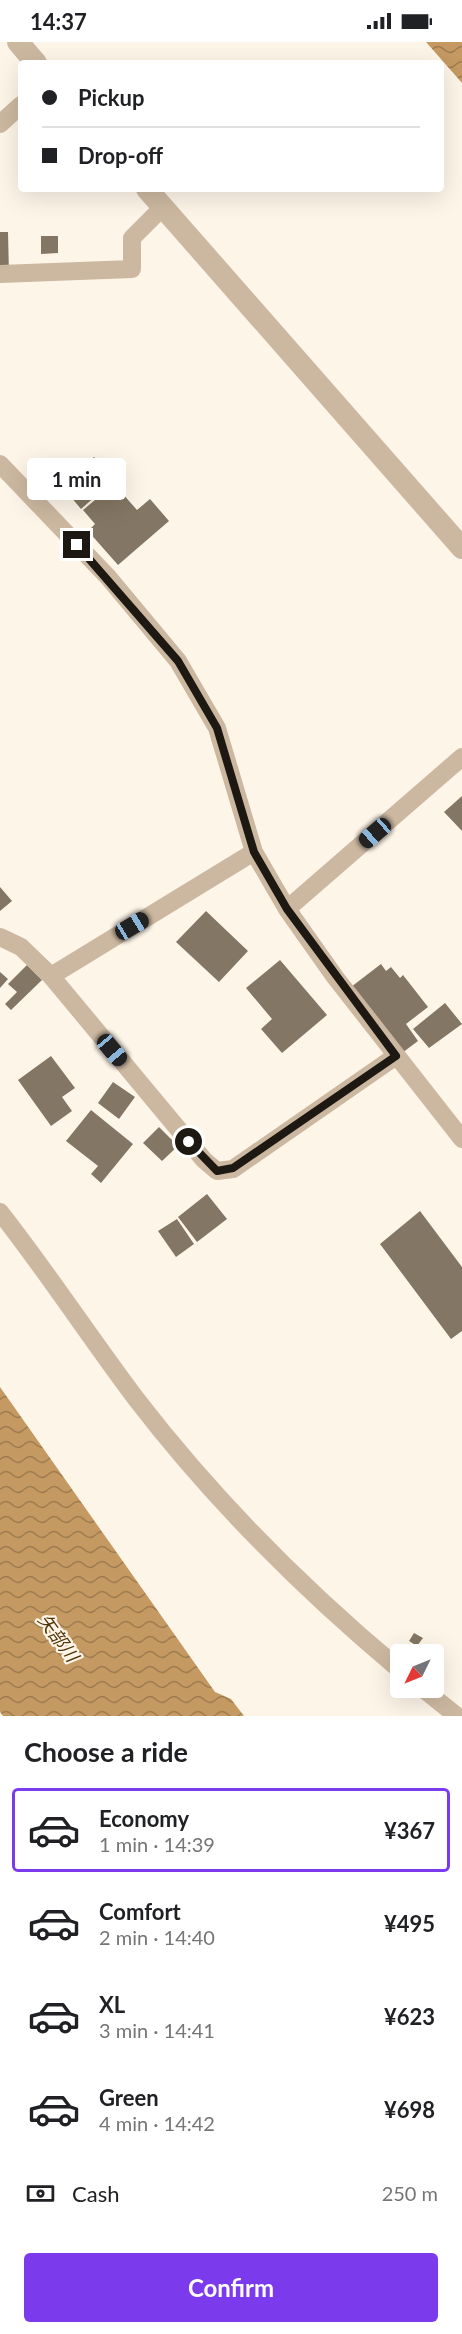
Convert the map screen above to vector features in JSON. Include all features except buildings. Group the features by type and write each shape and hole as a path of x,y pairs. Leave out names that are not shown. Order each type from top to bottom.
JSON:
{"street":[{"path":"18,42 33,60"},
{"path":"0,123 18,108"},
{"path":"150,192 462,548"},
{"path":"0,274 132,269 132,238 163,207"},
{"path":"0,464 108,577 178,661 217,728 254,852 287,909 396,1056 462,1138"},
{"path":"287,909 462,757"},
{"path":"51,976 254,852"},
{"path":"0,937 21,946 51,976 204,1160 217,1171 233,1168 396,1056"},
{"path":"0,1212 137,1400 209,1486 294,1575 390,1661"},
{"path":"434,1698 457,1716"}],"water":[{"path":"426,42 462,42 462,83 444,60"},
{"name":"矢部川","path":"0,1387 215,1692 231,1699 244,1716 3,1716 0,1712"}],"route":[{"path":"77,545 108,577 138,616 178,661 217,728 254,852 287,909 335,977 396,1056 233,1168 217,1171 189,1142"}]}
